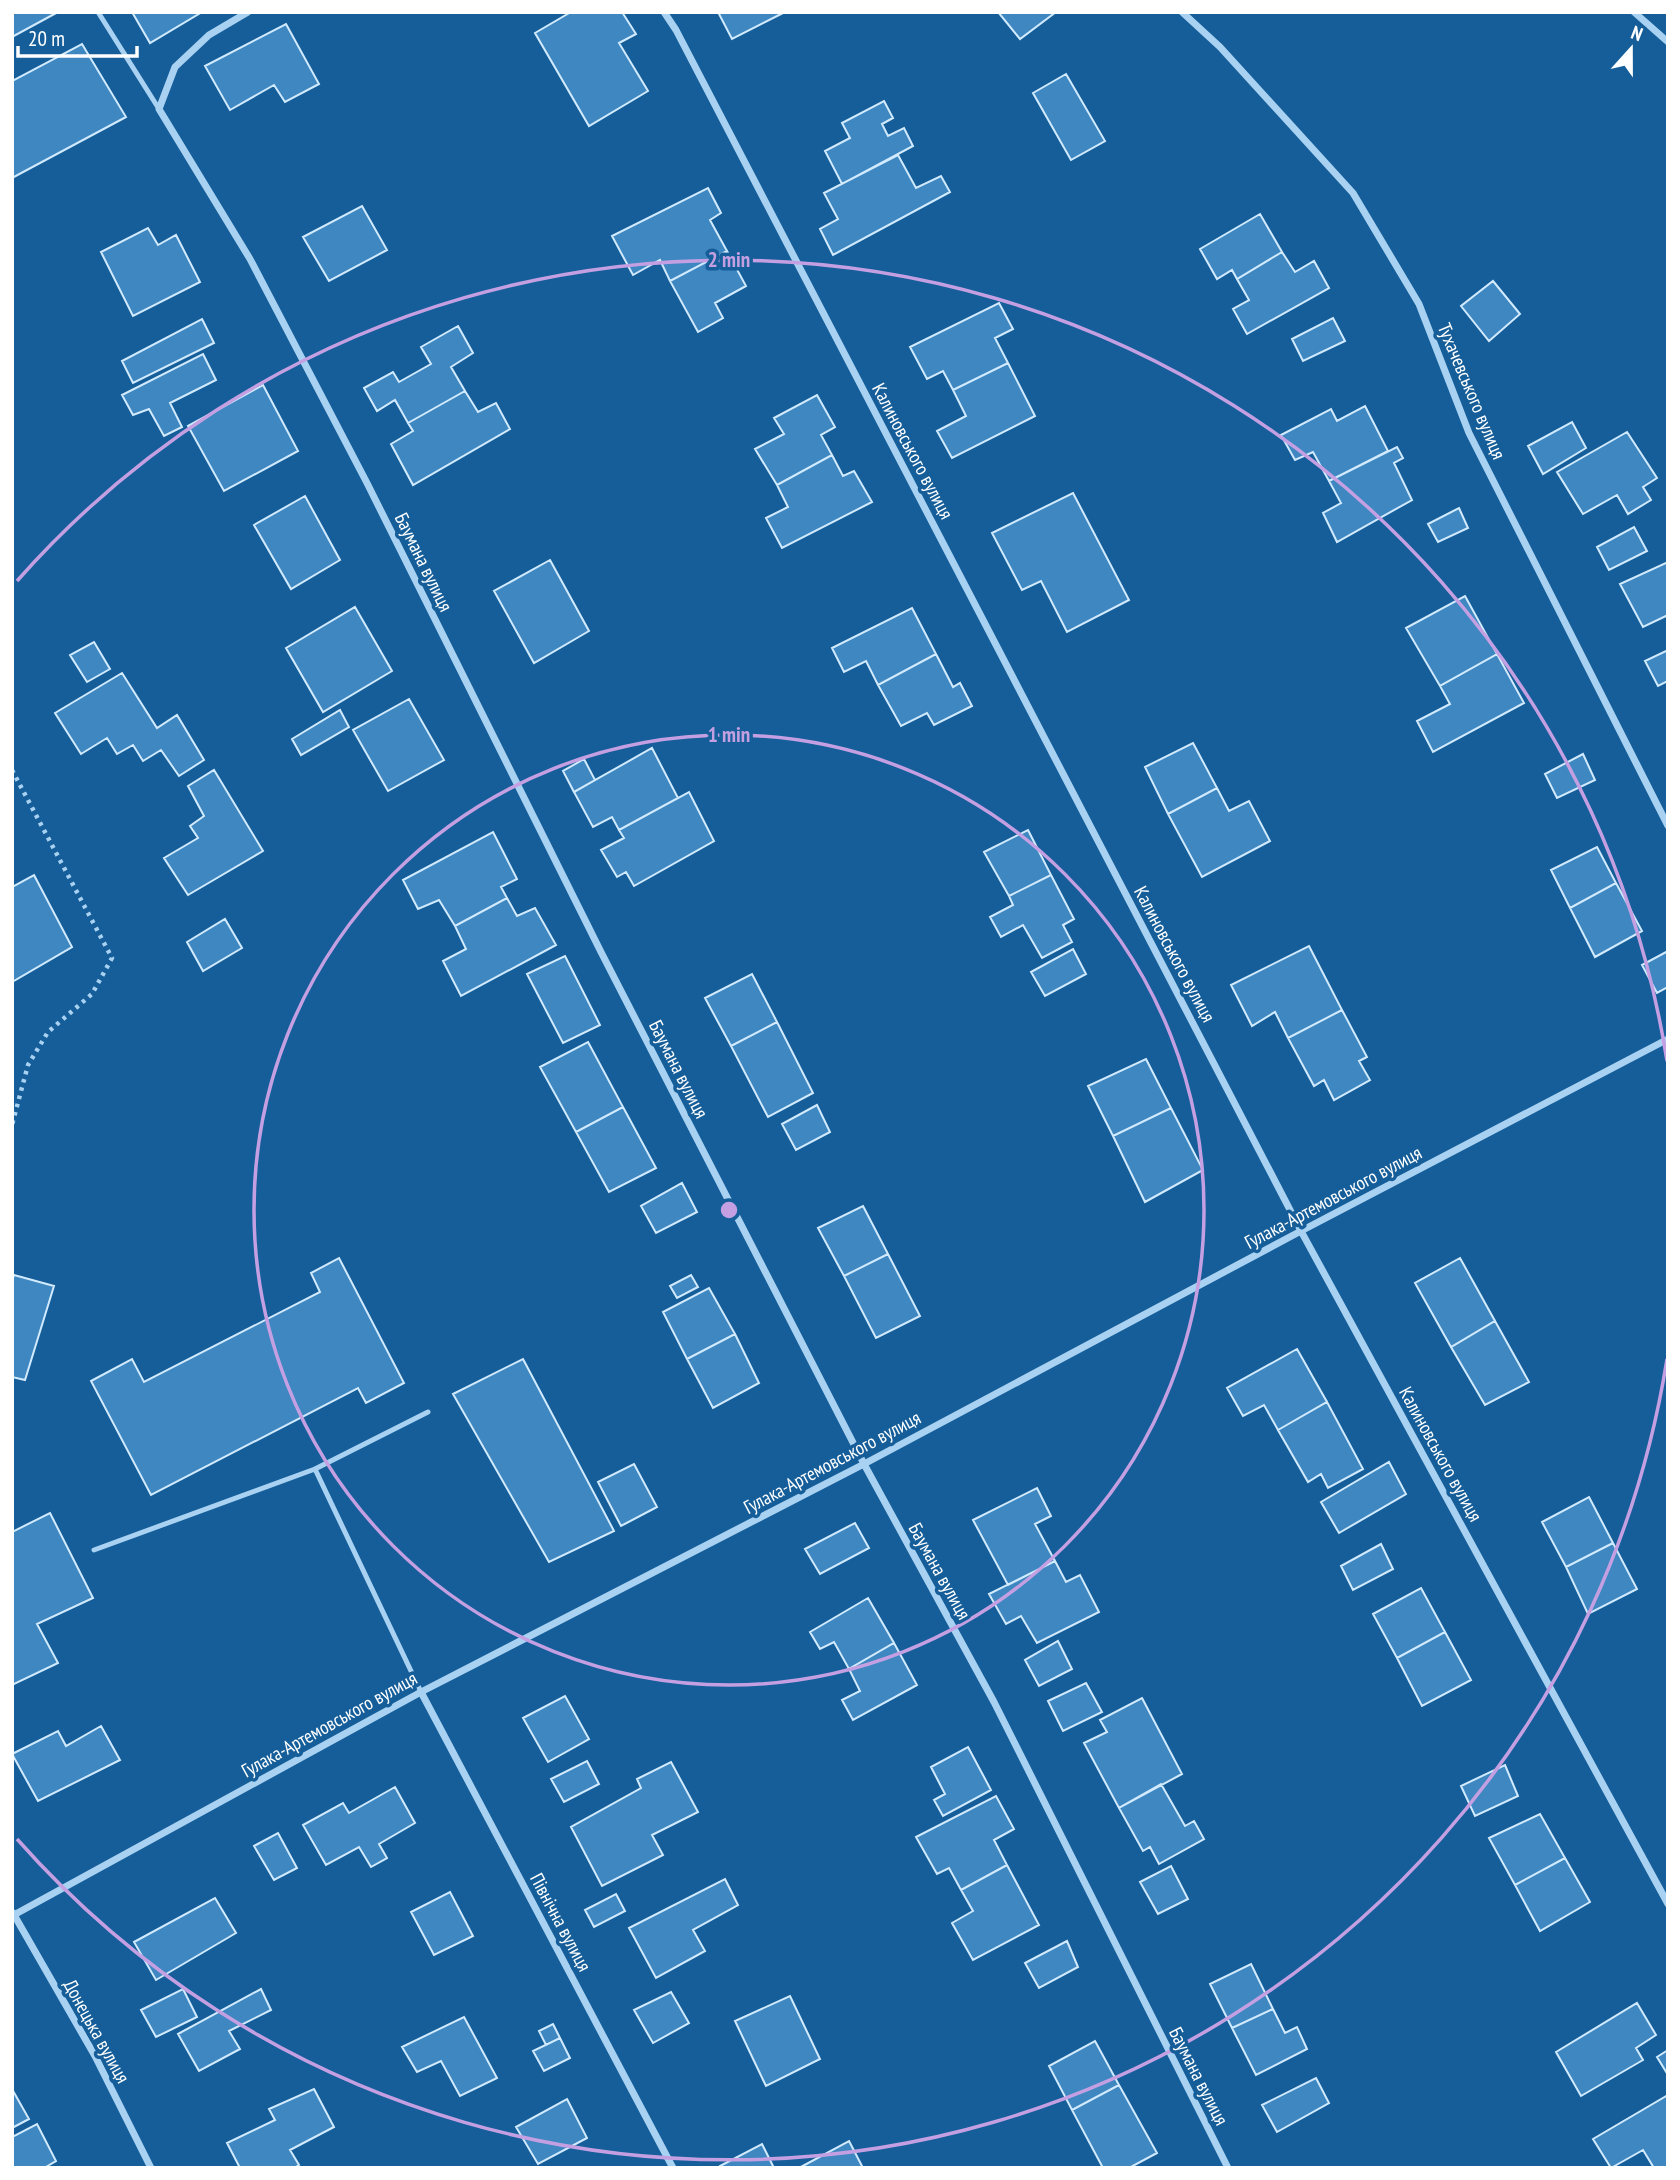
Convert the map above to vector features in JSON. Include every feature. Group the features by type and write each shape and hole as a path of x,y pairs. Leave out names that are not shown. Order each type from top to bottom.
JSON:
{"street":[{"path":"159,109 175,67 209,35 248,12"},
{"name":"Калиновського вулиця","path":"664,12 676,30 1301,1231 1668,1905"},
{"name":"Тухачевського вулиця","path":"1182,12 1220,47 1353,193 1419,304 1469,433 1668,826"},
{"path":"1634,12 1668,42"},
{"name":"Баумана вулиця","path":"159,109 250,259 367,483 601,952 864,1464 994,1702 1227,2168"},
{"name":"Гулака-Артемовського вулиця","path":"13,1914 421,1692 864,1464 1668,1039"},
{"name":"Північна вулиця","path":"421,1692 673,2168"},
{"name":"Донецька вулиця","path":"13,1914 95,2056 151,2168"}],"lane":[{"path":"98,12 159,109"},
{"path":"93,1550 315,1469 428,1412"},
{"path":"315,1469 421,1692"}],"path":[{"path":"12,770 112,958 92,994 48,1032 28,1065 12,1125"}],"building":[{"path":"12,12 58,12 12,37"},
{"path":"132,12 202,12 150,43"},
{"path":"571,12 622,12 636,34 619,43 648,91 589,126 535,33"},
{"path":"718,12 785,12 732,39"},
{"path":"998,12 1056,12 1020,39"},
{"path":"286,24 319,84 285,102 274,85 230,110 205,66"},
{"path":"82,44 126,117 12,178 12,81"},
{"path":"1066,74 1105,141 1071,160 1033,93"},
{"path":"884,101 893,118 882,124 888,136 904,128 913,146 842,184 825,151 850,138 842,123"},
{"path":"898,155 916,188 941,176 950,192 833,255 820,229 838,219 824,193"},
{"path":"708,188 721,213 710,220 727,251 670,281 660,260 633,275 612,236"},
{"path":"362,206 387,250 329,281 303,237"},
{"path":"1260,214 1282,252 1237,279 1232,270 1217,279 1200,249"},
{"path":"148,228 158,245 176,235 200,282 133,316 101,252"},
{"path":"727,251 746,286 715,303 723,318 698,332 670,281"},
{"path":"1282,252 1295,272 1314,261 1329,288 1247,334 1233,309 1249,300 1237,279"},
{"path":"1493,281 1520,314 1489,341 1461,306"},
{"path":"999,303 1013,329 995,338 1008,363 953,390 943,371 927,379 910,347"},
{"path":"1333,318 1345,341 1303,361 1292,339"},
{"path":"202,319 214,343 133,383 122,361"},
{"path":"458,326 473,353 451,367 465,391 408,423 395,400 377,411 364,388 393,372 399,382 431,364 421,347"},
{"path":"203,354 216,380 170,403 182,427 164,436 149,409 133,415 122,395"},
{"path":"1008,363 1035,416 952,458 937,431 966,416 953,390"},
{"path":"263,385 298,451 224,491 188,426"},
{"path":"465,391 478,412 496,403 510,429 413,485 391,444 413,431 408,423"},
{"path":"817,395 835,427 821,435 832,455 777,485 755,449 784,434 774,418"},
{"path":"1365,406 1388,451 1329,481 1313,452 1295,460 1281,435 1331,409 1337,421"},
{"path":"1572,422 1586,448 1543,474 1528,446"},
{"path":"1627,432 1657,478 1643,487 1651,500 1628,514 1617,495 1583,514 1557,472"},
{"path":"1397,447 1403,458 1394,463 1412,500 1337,542 1323,513 1341,503 1329,481"},
{"path":"832,455 843,476 854,471 872,502 782,548 766,518 788,507 777,485"},
{"path":"1073,493 1129,600 1067,632 1041,581 1022,590 992,533"},
{"path":"305,496 340,560 291,589 254,525"},
{"path":"1459,508 1468,528 1438,542 1428,524"},
{"path":"1634,527 1647,551 1609,570 1597,547"},
{"path":"550,560 589,631 534,663 494,591"},
{"path":"1668,562 1668,615 1643,627 1620,584"},
{"path":"1465,596 1497,654 1440,686 1406,628"},
{"path":"355,607 392,671 323,712 286,648"},
{"path":"912,608 936,654 878,685 866,661 844,672 832,648"},
{"path":"94,642 110,669 87,682 70,655"},
{"path":"1668,650 1668,681 1658,686 1645,661"},
{"path":"936,654 953,687 960,683 972,706 934,725 927,713 901,726 878,685"},
{"path":"1497,654 1524,703 1433,752 1417,721 1450,704 1440,686"},
{"path":"122,673 157,728 177,715 204,760 179,776 161,750 143,761 133,745 117,754 107,738 81,754 55,713"},
{"path":"409,699 444,760 388,791 353,730"},
{"path":"340,710 349,727 301,755 292,739"},
{"path":"1193,743 1217,788 1168,814 1145,767"},
{"path":"652,748 678,798 619,830 612,817 593,827 574,792"},
{"path":"1583,754 1595,780 1557,798 1545,774"},
{"path":"584,759 595,780 574,792 563,771"},
{"path":"214,770 263,851 188,895 164,858 198,838 190,826 204,816 188,786"},
{"path":"1217,788 1229,811 1249,801 1270,841 1202,877 1168,814"},
{"path":"689,792 714,841 634,886 626,872 617,877 601,850 624,838 619,830"},
{"path":"1028,830 1051,875 1009,896 984,852"},
{"path":"493,832 517,879 501,887 507,898 455,926 439,900 418,909 403,880"},
{"path":"1597,847 1616,883 1570,908 1551,870"},
{"path":"34,875 72,947 12,982 12,887"},
{"path":"1051,875 1074,919 1063,925 1072,942 1042,958 1023,925 1001,937 990,917 1013,905 1009,896"},
{"path":"1616,883 1642,931 1595,957 1570,908"},
{"path":"507,898 517,916 535,908 556,945 461,996 443,961 466,949 455,926"},
{"path":"225,919 242,948 203,971 187,942"},
{"path":"1309,946 1342,1010 1288,1038 1275,1012 1252,1026 1231,985"},
{"path":"1073,949 1086,974 1045,996 1031,972"},
{"path":"1668,951 1668,987 1657,993 1642,965"},
{"path":"565,956 600,1025 563,1043 527,974"},
{"path":"752,974 777,1022 731,1046 705,998"},
{"path":"1342,1010 1367,1057 1359,1061 1370,1080 1334,1100 1324,1080 1314,1086 1288,1038"},
{"path":"777,1022 813,1093 768,1117 731,1046"},
{"path":"588,1042 623,1107 576,1132 540,1067"},
{"path":"1146,1059 1171,1108 1113,1136 1088,1086"},
{"path":"817,1105 830,1132 796,1150 782,1124"},
{"path":"623,1107 656,1168 609,1192 576,1132"},
{"path":"1171,1108 1203,1170 1145,1202 1113,1136"},
{"path":"682,1183 697,1212 656,1233 641,1206"},
{"path":"863,1206 888,1254 844,1276 818,1228"},
{"path":"888,1254 920,1316 876,1338 844,1276"},
{"path":"339,1258 404,1383 366,1403 358,1388 151,1495 91,1381 132,1359 144,1382 320,1292 311,1273"},
{"path":"1460,1258 1495,1321 1451,1347 1415,1283"},
{"path":"14,1275 54,1286 25,1380 12,1377"},
{"path":"691,1275 698,1287 677,1298 670,1286"},
{"path":"709,1288 735,1334 687,1359 663,1312"},
{"path":"1495,1321 1529,1382 1485,1405 1451,1347"},
{"path":"735,1334 759,1383 713,1408 687,1359"},
{"path":"1297,1349 1327,1402 1278,1430 1264,1405 1243,1416 1227,1388"},
{"path":"523,1359 614,1531 549,1562 453,1394"},
{"path":"1327,1402 1363,1469 1328,1488 1321,1474 1308,1482 1278,1430"},
{"path":"1389,1462 1406,1494 1339,1533 1321,1502"},
{"path":"634,1464 657,1507 621,1526 598,1482"},
{"path":"1037,1488 1051,1516 1035,1524 1055,1561 1008,1585 973,1520"},
{"path":"1589,1497 1613,1543 1566,1567 1542,1522"},
{"path":"50,1513 93,1598 37,1624 58,1663 12,1685 12,1532"},
{"path":"855,1523 869,1548 820,1574 805,1549"},
{"path":"1613,1543 1637,1589 1588,1614 1566,1567"},
{"path":"1381,1544 1393,1569 1353,1590 1341,1566"},
{"path":"1055,1561 1066,1582 1080,1575 1099,1612 1037,1643 1021,1616 1006,1624 989,1594"},
{"path":"1421,1588 1445,1632 1397,1658 1373,1614"},
{"path":"868,1598 894,1643 849,1669 834,1642 820,1649 810,1632"},
{"path":"1445,1632 1471,1680 1422,1706 1397,1658"},
{"path":"1058,1641 1072,1669 1039,1686 1025,1660"},
{"path":"894,1643 917,1685 853,1720 842,1700 860,1691 849,1669"},
{"path":"1086,1683 1102,1712 1063,1731 1048,1701"},
{"path":"565,1696 589,1739 548,1762 523,1718"},
{"path":"1142,1698 1182,1774 1119,1808 1084,1743 1107,1732 1100,1720"},
{"path":"101,1726 120,1760 38,1801 12,1754 58,1731 66,1746"},
{"path":"968,1747 991,1790 943,1816 934,1800 945,1794 931,1767"},
{"path":"587,1761 599,1784 564,1802 551,1779"},
{"path":"671,1762 698,1812 652,1835 663,1855 602,1886 571,1827 641,1788 637,1779"},
{"path":"1505,1765 1518,1796 1475,1816 1461,1786"},
{"path":"1161,1784 1185,1826 1194,1821 1204,1839 1159,1864 1150,1847 1143,1851 1119,1808"},
{"path":"395,1787 415,1823 379,1844 387,1858 371,1867 359,1847 326,1865 303,1825 343,1803 349,1813"},
{"path":"996,1796 1014,1829 994,1840 1007,1865 961,1890 949,1868 937,1874 916,1837"},
{"path":"1540,1814 1565,1858 1515,1885 1489,1838"},
{"path":"278,1833 297,1868 274,1880 254,1846"},
{"path":"1565,1858 1590,1902 1540,1931 1515,1885"},
{"path":"1007,1865 1039,1925 973,1960 952,1923 973,1911 961,1890"},
{"path":"1171,1866 1188,1899 1158,1914 1140,1882"},
{"path":"725,1879 738,1905 693,1930 705,1951 656,1978 629,1928"},
{"path":"450,1892 473,1936 434,1955 411,1912"},
{"path":"616,1894 625,1911 594,1927 585,1910"},
{"path":"215,1898 236,1933 156,1980 134,1942"},
{"path":"1067,1941 1078,1967 1039,1988 1025,1963"},
{"path":"1251,1964 1273,2009 1232,2028 1210,1984"},
{"path":"183,1989 197,2017 156,2037 141,2010"},
{"path":"261,1989 271,2010 229,2031 240,2049 199,2071 178,2034"},
{"path":"671,1992 689,2023 653,2043 634,2010"},
{"path":"790,1996 820,2059 766,2086 735,2021"},
{"path":"1637,2003 1656,2035 1636,2048 1643,2060 1581,2096 1556,2052"},
{"path":"1273,2009 1285,2033 1297,2027 1307,2049 1256,2075 1232,2028"},
{"path":"464,2017 497,2078 460,2096 441,2061 417,2072 402,2047"},
{"path":"553,2024 560,2038 546,2045 539,2031"},
{"path":"560,2038 570,2058 544,2071 533,2051"},
{"path":"1095,2041 1119,2085 1072,2110 1049,2066"},
{"path":"1668,2050 1668,2075 1657,2057"},
{"path":"1316,2078 1329,2103 1277,2132 1262,2105"},
{"path":"1119,2085 1157,2153 1129,2168 1103,2168 1072,2110"},
{"path":"12,2089 29,2119 12,2128"},
{"path":"314,2089 334,2127 290,2150 299,2165 294,2168 240,2168 227,2143 275,2120 269,2109"},
{"path":"1668,2095 1668,2168 1654,2168 1643,2150 1611,2168 1593,2139"},
{"path":"567,2099 587,2138 538,2164 516,2127"},
{"path":"37,2124 56,2161 44,2168 12,2168 12,2137"},
{"path":"849,2141 862,2166 860,2168 799,2168"},
{"path":"762,2144 774,2168 721,2168 720,2166"}]}
